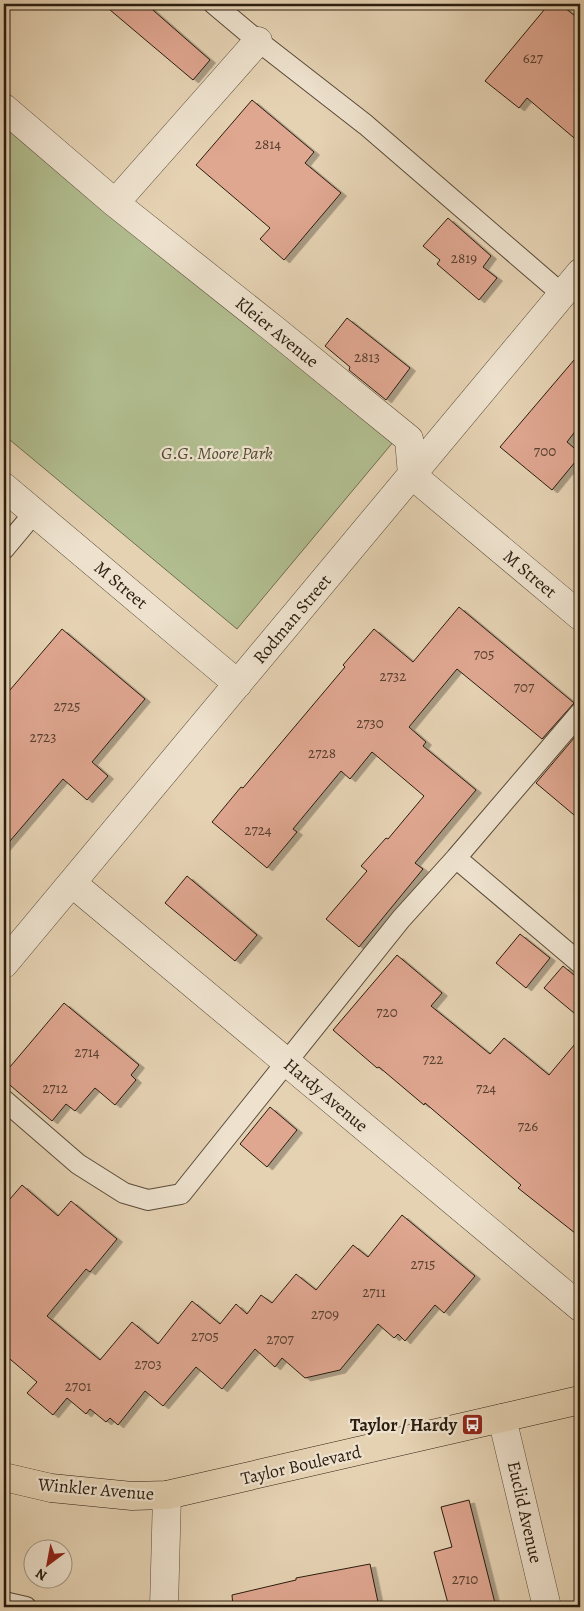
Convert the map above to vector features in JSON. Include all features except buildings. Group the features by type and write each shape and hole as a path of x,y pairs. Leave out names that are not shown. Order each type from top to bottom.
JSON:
{"main road":[{"name":"Taylor Boulevard","path":"167,1495 580,1400"},
{"name":"Winkler Avenue","path":"4,1477 51,1488 132,1496 167,1495"}],"street":[{"path":"115,204 258,41"},
{"name":"Kleier Avenue","path":"4,108 115,204 409,439 412,475"},
{"name":"Rodman Street","path":"4,964 580,273"},
{"name":"M Street","path":"412,475 580,616"},
{"name":"M Street","path":"4,487 238,684"},
{"name":"Hardy Avenue","path":"72,883 580,1307"},
{"name":"Euclid Avenue","path":"502,1418 547,1607"},
{"name":"Winkler Avenue","path":"164,1607 167,1495"}],"lane":[{"path":"214,4 258,41 366,125 562,294"},
{"path":"4,549 34,513"},
{"path":"4,1100 78,1164 124,1193 148,1200 181,1194 401,919 456,858 580,713"},
{"path":"456,858 580,963"},
{"path":"4,1602 26,1607"}],"green space":[{"name":"G.G. Moore Park","path":"4,126 196,279 394,441 237,629 4,435"}],"place":[{"name":"Taylor / Hardy","path":"473,1425"}]}
